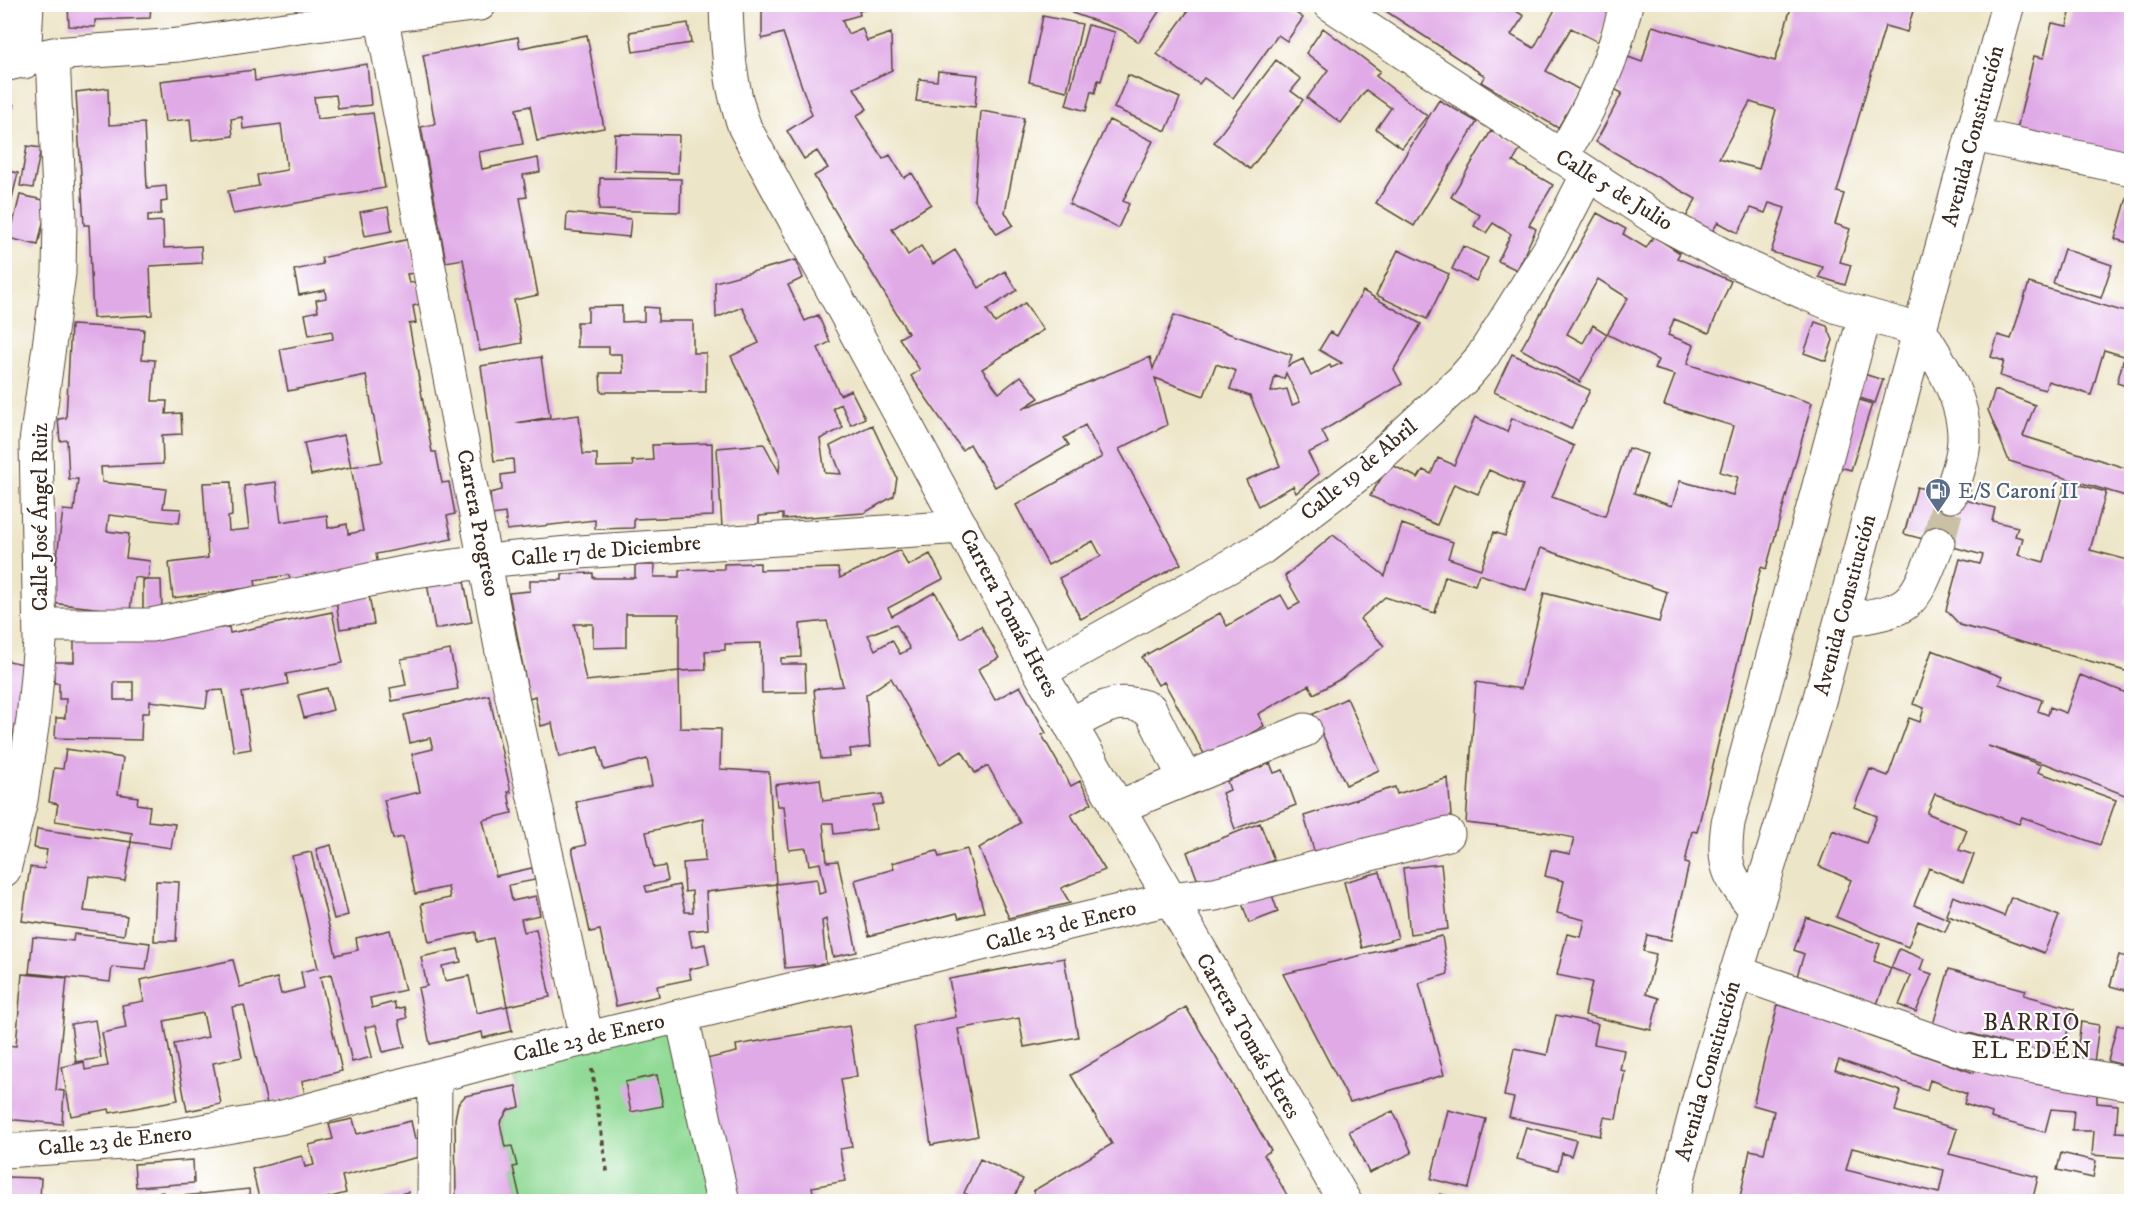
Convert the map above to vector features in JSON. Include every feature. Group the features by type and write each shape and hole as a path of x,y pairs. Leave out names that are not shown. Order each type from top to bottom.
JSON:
{"street":[{"name":"Calle José Ángel Ruiz","path":"4,870 21,800 41,625 36,442 59,273 60,219 22,52 27,4"},
{"path":"22,52 179,45 380,11 480,4"},
{"name":"Carrera Tomás Heres","path":"726,4 726,44 732,82 745,128 1040,672 1345,1202"},
{"name":"Calle 5 de Julio","path":"1330,4 1661,222 1734,261 1838,307 1920,330"},
{"path":"1561,157 1597,92 1613,54 1626,4"},
{"name":"Avenida Constitución","path":"1671,1202 1736,972 1841,621 2008,4"},
{"name":"Carrera Progreso","path":"380,11 485,562 587,1039"},
{"path":"1974,135 2132,169"},
{"name":"Calle 19 de Abril","path":"1040,672 1262,548 1368,467 1462,380 1482,357 1549,250 1588,174"},
{"path":"1756,910 1734,883 1724,855 1728,823 1866,315"},
{"path":"1920,330 1950,382 1961,417 1964,435 1963,451 1950,496"},
{"name":"Calle 17 de Diciembre","path":"41,625 151,625 408,572 485,562 579,552 962,527"},
{"path":"1841,621 1874,616 1906,605 1924,579 1938,543"},
{"path":"1070,725 1114,702 1132,702 1150,709 1185,779"},
{"path":"1116,807 1305,730"},
{"name":"Calle 23 de Enero","path":"4,1151 138,1142 279,1118 435,1076 587,1039 1169,899 1215,894 1448,834"},
{"path":"1736,972 1955,1048 2013,1063 2132,1084"},
{"path":"682,1017 723,1202"},
{"path":"434,1202 435,1076"}],"path":[{"path":"587,1039 607,1172"}],"green space":[{"path":"682,1017 723,1201 521,1201 513,1167 517,1166 512,1146 506,1147 500,1123 508,1110 520,1106 510,1057"}],"building":[{"path":"783,4 885,4 859,11 860,15 842,20 848,34 862,28 867,41 891,33 892,70 854,88 867,109 856,116 883,159 890,155 904,178 912,173 931,204 892,229 908,255 921,246 933,264 955,250 979,288 1005,271 1017,290 987,310 995,323 1025,303 1043,330 982,369 999,393 1021,376 1039,398 1022,409 1150,357 1153,369 1174,315 1292,355 1288,366 1303,359 1311,376 1330,365 1331,368 1342,363 1319,350 1330,332 1337,336 1363,291 1421,324 1394,369 1402,384 1322,431 1328,443 1308,453 1319,474 1296,493 1293,486 1258,506 1246,480 1280,466 1250,396 1230,389 1236,371 1216,364 1204,396 1155,378 1167,425 1119,449 1181,564 1081,619 1059,578 1101,556 1093,541 1048,565 1016,505 1102,457 1085,425 1064,438 1069,445 995,487 970,444 962,450 911,376 920,370 899,338 908,333 814,176 828,168 817,151 804,159 787,131 812,115 783,33 762,39 762,11","holes":["1286,373 1300,402 1292,405 1287,389 1271,392 1275,376 1284,379"]},
{"path":"1076,4 1164,4 1139,42 1121,30 1072,13"},
{"path":"1193,4 1283,4 1303,18 1287,41 1278,35 1233,98 1204,78 1199,84 1157,54"},
{"path":"1375,4 1487,4 1498,12 1505,4 1524,16 1511,35 1534,48 1558,4 1612,4 1598,42 1571,28 1546,71 1580,90 1558,128 1481,82 1485,76"},
{"path":"1792,4 1915,4 1907,32 1885,26 1837,192 1844,194 1835,224 1850,229 1840,262 1851,265 1845,285 1819,277 1823,267 1771,252 1785,208 1769,203 1765,213 1751,208 1738,233 1718,222 1711,234 1685,219 1696,199 1596,142 1622,93 1612,88 1628,57 1642,62 1652,26 1775,61","holes":["1750,102 1776,110 1759,169 1719,158"]},
{"path":"2072,4 2132,4 2132,164 2015,138 2034,56 2044,58 2052,23 2067,26"},
{"path":"68,5 151,5 150,18 95,20 95,27 69,26"},
{"path":"1043,16 1082,24 1067,91 1029,82"},
{"path":"688,23 691,43 633,52 630,32"},
{"path":"1088,25 1115,32 1101,81 1098,80 1095,93 1091,91 1086,111 1066,105"},
{"path":"1323,28 1380,71 1376,76 1427,116 1402,148 1376,129 1391,108 1366,90 1341,123 1307,98 1328,70 1306,53"},
{"path":"587,35 604,128 537,141 530,106 516,109 523,144 479,152 482,169 538,158 540,172 523,175 527,197 520,198 538,295 514,300 522,343 480,351 463,259 446,262 421,127 435,124 423,55 518,37 520,48"},
{"path":"1276,60 1301,79 1291,91 1303,100 1250,169 1214,142"},
{"path":"367,64 371,105 338,109 336,95 314,97 317,119 373,113 385,188 233,214 228,191 259,186 257,175 287,170 281,124 243,129 242,117 231,119 233,136 192,141 190,119 165,122 160,81 254,70 255,81"},
{"path":"938,71 978,75 975,107 916,101 919,79 937,81"},
{"path":"1128,75 1180,98 1166,131 1114,108"},
{"path":"108,88 109,125 144,123 147,188 166,186 167,201 161,202 161,214 148,215 148,222 163,221 164,248 201,246 202,263 150,266 152,315 93,318 89,225 84,225 76,92"},
{"path":"1439,100 1477,122 1414,226 1376,203"},
{"path":"5,103 14,105 10,125 5,124"},
{"path":"981,111 1024,118 1005,212 1013,225 997,234 974,199"},
{"path":"1109,120 1153,141 1123,201 1129,204 1118,228 1069,204"},
{"path":"1491,131 1521,148 1513,162 1553,185 1529,225 1536,229 1517,270 1498,261 1511,234 1493,223 1486,233 1474,226 1480,215 1451,197"},
{"path":"615,134 679,135 678,173 614,171"},
{"path":"27,146 41,148 33,188 20,186"},
{"path":"4,170 18,173 6,223 13,224 20,195 48,201 38,245 4,237"},
{"path":"600,178 681,179 680,212 599,210"},
{"path":"2129,191 2132,192 2132,244 2115,239"},
{"path":"388,207 392,231 365,236 360,212"},
{"path":"567,213 631,219 629,237 566,231"},
{"path":"1597,213 1626,229 1623,234 1646,248 1654,236 1680,253 1677,258 1731,281 1709,333 1674,319 1668,335 1694,345 1687,364 1812,403 1766,569 1761,567 1697,832 1692,831 1685,863 1689,864 1671,940 1647,935 1643,951 1656,954 1646,994 1659,998 1651,1030 1585,1015 1592,982 1557,975 1567,934 1581,937 1585,920 1557,913 1564,881 1545,876 1551,850 1570,854 1574,838 1545,832 1466,823 1476,682 1521,689 1544,593 1659,622 1667,592 1541,548 1526,590 1479,574 1475,585 1445,576 1435,613 1385,597 1360,619 1384,646 1342,678 1314,694 1309,685 1258,714 1264,726 1207,759 1164,682 1158,685 1142,657 1220,613 1227,626 1281,595 1289,609 1300,603 1285,576 1333,535 1385,576 1402,524 1453,542 1448,558 1481,569 1494,532 1505,536 1523,485 1489,470 1478,494 1454,484 1437,525 1370,496 1390,464 1418,478 1423,470 1431,474 1438,458 1454,465 1475,417 1507,432 1512,418 1574,446 1552,497 1605,516 1628,448 1647,454 1634,493 1672,506 1680,481 1733,495 1738,477 1720,472 1733,426 1664,405 1675,375 1654,369 1658,360 1607,334 1580,382 1521,349","holes":["1598,279 1628,298 1607,334 1593,325 1583,343 1567,334"]},
{"path":"410,239 416,273 407,274 409,283 416,282 420,304 413,306 416,323 409,324 432,452 436,452 442,483 449,482 455,514 447,516 452,539 376,554 378,566 290,580 289,575 255,580 256,587 173,598 169,563 208,558 203,483 231,482 232,516 228,517 229,531 249,529 244,486 276,482 281,522 327,515 328,528 347,524 348,534 363,531 351,467 382,462 366,375 288,391 280,349 333,339 332,331 309,335 305,314 318,311 316,300 326,298 325,290 299,295 294,270 323,264 321,258"},
{"path":"1463,246 1488,258 1476,281 1452,269"},
{"path":"2064,249 2112,265 2101,298 2053,283"},
{"path":"1398,250 1449,274 1427,319 1376,295"},
{"path":"796,260 803,278 788,285 805,321 818,315 830,342 818,348 840,395 851,390 865,418 851,425 841,404 833,408 843,428 820,439 825,473 841,474 830,446 872,425 897,478 894,496 864,513 783,519 783,514 759,516 759,524 722,527 717,448 764,444 779,472 780,459 731,356 759,343 742,307 716,318 715,282"},
{"path":"2029,283 2132,314 2132,331 2124,356 2104,350 2091,395 2048,381 2045,390 2000,376 2004,361 1991,357 1998,335 2011,339"},
{"path":"622,306 622,322 644,321 644,307 658,308 658,321 693,321 693,353 706,353 706,392 601,392 600,373 623,373 622,354 609,354 609,347 577,347 577,322 588,322 588,307"},
{"path":"1815,322 1827,326 1833,340 1826,361 1804,353"},
{"path":"71,325 144,329 142,359 155,360 152,401 167,401 166,414 181,413 182,434 162,435 163,464 101,467 102,482 166,489 163,508 181,509 179,523 109,515 107,531 129,534 126,558 150,561 148,579 134,577 130,612 51,603 63,510 74,511 78,479 69,479 67,440 60,441 58,419 66,418"},
{"path":"1512,354 1590,390 1571,429 1494,392"},
{"path":"541,357 550,417 516,423 579,415 583,454 597,454 597,467 633,466 632,461 653,460 652,445 712,443 713,516 634,519 634,528 595,529 595,520 507,530 505,513 492,515 490,493 502,490 501,475 514,473 513,459 494,461 481,366"},
{"path":"2123,361 2132,364 2132,388 2117,383"},
{"path":"1864,374 1883,380 1875,403 1857,397"},
{"path":"1995,390 2035,405 2023,436 2132,470 2132,498 2009,461 1988,410"},
{"path":"1857,399 1872,404 1851,470 1836,466"},
{"path":"344,435 351,467 311,475 304,443"},
{"path":"2066,481 2106,492 2090,550 2132,561 2132,577 2124,604 2132,606 2132,661 2129,672 1960,625 1946,610 1960,559 1980,564 1983,555 1904,534 1917,487 1995,508 1992,521 2018,527 2015,536 2023,538 2018,555 2044,562"},
{"path":"900,550 908,566 930,554 943,579 888,608 892,616 935,592 961,638 981,626 999,658 978,669 995,700 1020,686 1046,733 1042,735 1071,786 1080,781 1092,803 1071,815 1105,870 1061,888 1070,903 1009,918 979,848 1020,823 988,766 975,773 962,751 940,764 891,678 866,695 870,747 850,749 851,757 821,759 814,689 843,686 827,621 800,624 801,657 781,658 781,664 805,664 806,692 762,693 761,643 725,644 725,650 705,651 706,670 679,671 680,728 721,729 720,769 769,772 776,884 706,892 708,929 689,931 692,947 705,944 709,965 689,969 691,979 657,986 659,996 616,1006 600,930 590,932 572,848 586,845 576,802 652,786 647,759 604,770 598,747 559,757 552,723 541,726 535,696 529,698 509,593 530,591 530,580 562,580 562,574 593,573 593,578 635,578 635,565 655,565 654,577 679,577 679,570 724,569 724,564 760,563 760,570 838,568 840,578","holes":["626,614 679,614 679,671 586,681 574,624 593,624 593,648 626,647","896,624 910,649 900,654 892,640 875,650 868,635","703,819 705,861 683,863 685,892 692,891 693,912 685,912 679,885 647,892 645,886 668,881 665,866 654,868 646,832"]},
{"path":"463,576 472,622 435,629 427,583"},
{"path":"143,580 161,580 162,610 143,610"},
{"path":"369,595 374,624 340,629 336,600"},
{"path":"332,612 343,663 286,674 288,684 242,693 251,749 234,752 223,690 208,691 206,708 150,701 149,713 142,713 141,740 55,738 56,718 65,718 66,699 59,699 59,683 54,683 54,662 74,662 74,636 167,634 229,627 230,633","holes":["114,682 133,682 133,700 114,700"]},
{"path":"450,650 458,689 392,701 390,688 406,685 401,659"},
{"path":"1932,650 2002,677 1999,684 2042,700 2038,711 2048,715 2050,707 2066,713 2080,675 2132,695 2132,798 2049,765 1988,746 2041,765 2038,772 2116,800 2100,845 2022,817 2019,824 1935,794 1927,813 1967,830 1959,850 1974,855 1963,882 1929,868 1914,905 1950,920 1945,932 1918,921 1908,947 1836,917 1851,880 1819,866 1833,830 1866,843 1877,816 1854,807 1870,769 1888,776 1909,718 1920,722 1924,708 1913,704"},
{"path":"4,660 28,665 9,755 4,754"},
{"path":"327,688 333,710 304,718 298,695"},
{"path":"489,695 511,792 508,792 512,813 483,820 496,876 532,868 535,880 509,885 512,901 536,896 540,915 521,919 524,932 536,929 550,997 507,1006 493,938 477,942 476,932 429,942 421,904 450,898 448,887 415,894 403,837 393,839 384,800 420,792 412,754 433,749 430,738 410,743 404,715"},
{"path":"1347,698 1379,770 1346,785 1313,714"},
{"path":"66,749 123,758 118,794 138,797 137,804 150,806 148,821 175,824 171,848 131,842 132,833 55,821 58,804 49,802 54,768 63,769"},
{"path":"1270,763 1274,773 1283,770 1296,805 1235,829 1222,793 1230,790 1227,781"},
{"path":"1448,778 1452,829 1317,861 1304,816 1395,787 1397,794"},
{"path":"820,779 823,801 882,794 883,804 873,805 876,829 834,834 833,823 823,823 827,862 838,861 857,952 833,957 826,919 822,921 826,964 785,968 776,884 817,879 819,894 826,892 820,863 809,865 806,848 789,850 784,806 777,806 775,785"},
{"path":"1260,823 1274,860 1201,889 1187,852"},
{"path":"37,829 131,842 125,881 89,876 84,911 127,916 124,935 22,921 30,867 44,869 47,850 34,848"},
{"path":"331,845 348,915 334,919 316,849"},
{"path":"967,849 984,912 959,918 957,913 869,936 855,880 894,869 892,863 937,851 939,857"},
{"path":"311,852 336,955 358,950 356,938 390,930 405,990 370,998 372,1008 394,1002 396,1009 404,1007 407,1018 399,1020 405,1047 383,1052 376,1025 365,1027 372,1057 352,1062 331,974 320,977 342,1071 302,1081 305,1095 267,1104 244,1005 232,1007 242,1057 213,1063 221,1104 187,1111 174,1044 208,1037 203,1013 164,1021 178,1100 110,1113 109,1109 71,1116 62,1067 84,1062 85,1070 108,1066 102,1033 126,1028 122,1005 144,1001 140,980 233,960 240,987 277,978 281,994 304,988 301,972 318,968 292,856"},
{"path":"1441,864 1448,929 1410,934 1403,868"},
{"path":"1380,872 1398,938 1362,948 1344,882"},
{"path":"156,881 179,882 176,941 154,941"},
{"path":"1271,892 1278,912 1249,923 1242,903"},
{"path":"1953,896 2004,916 2011,897 2059,916 2044,953 1946,915"},
{"path":"1806,917 1880,944 1874,961 1891,968 1877,1004 1797,976 1804,954 1794,950"},
{"path":"74,934 150,943 146,970 112,967 110,982 29,973 33,937 73,941"},
{"path":"1442,936 1448,974 1419,983 1444,1075 1350,1102 1283,974"},
{"path":"458,949 461,962 442,966 445,981 469,976 477,1013 507,1006 512,1031 483,1038 482,1032 430,1044 418,988 427,986 421,957"},
{"path":"1899,949 1924,959 1920,970 1932,974 1916,1012 1899,1005 1911,976 1891,968"},
{"path":"2119,955 2132,958 2132,992 2110,986"},
{"path":"1064,958 1078,1037 1024,1047 1019,1018 958,1029 978,1136 931,1145 913,1026 956,1017 949,979"},
{"path":"1949,969 2026,990 2024,995 2074,1009 2060,1058 1969,1033 1967,1037 1932,1028"},
{"path":"22,974 67,978 56,1090 64,1091 62,1124 4,1119 4,1045 16,1046"},
{"path":"1778,1004 1974,1073 1977,1064 2097,1089 2097,1103 2118,1105 2116,1132 2132,1133 2131,1158 2092,1155 2094,1131 2072,1131 2074,1111 2051,1109 2045,1132 1991,1118 1992,1113 1964,1104 1967,1094 1930,1080 1927,1090 1839,1060 1835,1070 1901,1091 1895,1111 1957,1129 1949,1154 2038,1177 2032,1202 1739,1202 1750,1150 1764,1153 1774,1111 1753,1105","holes":["1852,1148 1944,1170 1939,1193 1846,1170"]},
{"path":"1186,1007 1271,1150 1264,1155 1291,1202 1039,1202 1033,1191 1112,1144 1071,1075"},
{"path":"1556,1015 1598,1024 1594,1044 1624,1050 1620,1070 1625,1071 1616,1119 1604,1117 1600,1136 1509,1117 1514,1098 1504,1096 1514,1048 1547,1055"},
{"path":"95,1020 101,1058 76,1062 71,1024"},
{"path":"2081,1022 2099,1025 2094,1063 2076,1060"},
{"path":"2117,1025 2132,1028 2132,1067 2108,1061"},
{"path":"849,1026 857,1076 841,1079 852,1147 840,1149 845,1181 812,1187 815,1202 732,1202 702,1060 737,1052 736,1045"},
{"path":"657,1075 663,1106 631,1112 625,1082"},
{"path":"516,1086 520,1107 508,1110 500,1123 505,1147 512,1146 517,1166 513,1167 520,1197 515,1199 515,1202 456,1202 455,1119 458,1104 465,1096"},
{"path":"1448,1110 1486,1119 1469,1188 1431,1179"},
{"path":"1393,1111 1412,1153 1369,1173 1349,1131"},
{"path":"353,1119 357,1134 411,1121 415,1139 419,1138 423,1156 342,1176 346,1193 312,1202 260,1202 252,1169 302,1156 305,1167 314,1165 309,1145 333,1139 329,1124"},
{"path":"1526,1127 1576,1140 1571,1156 1562,1153 1558,1170 1517,1159"},
{"path":"2061,1153 2096,1161 2093,1178 2057,1170"},
{"path":"980,1159 1023,1179 1012,1202 982,1202 964,1193"},
{"path":"193,1160 194,1183 136,1187 134,1164"},
{"path":"4,1177 41,1178 40,1202 4,1202"},
{"path":"249,1189 250,1202 143,1202 149,1199 148,1194 163,1192 163,1198"},
{"path":"408,1192 411,1202 373,1202 373,1201"},
{"path":"1440,1194 1470,1201 1470,1202 1438,1202"}],"tunnel":[{"path":"1938,543 1950,496"}],"place":[{"name":"E/S Caroní II","path":"1938,514"}],"district":[{"name":"BARRIO EL EDÉN","path":"2032,1037"}]}
